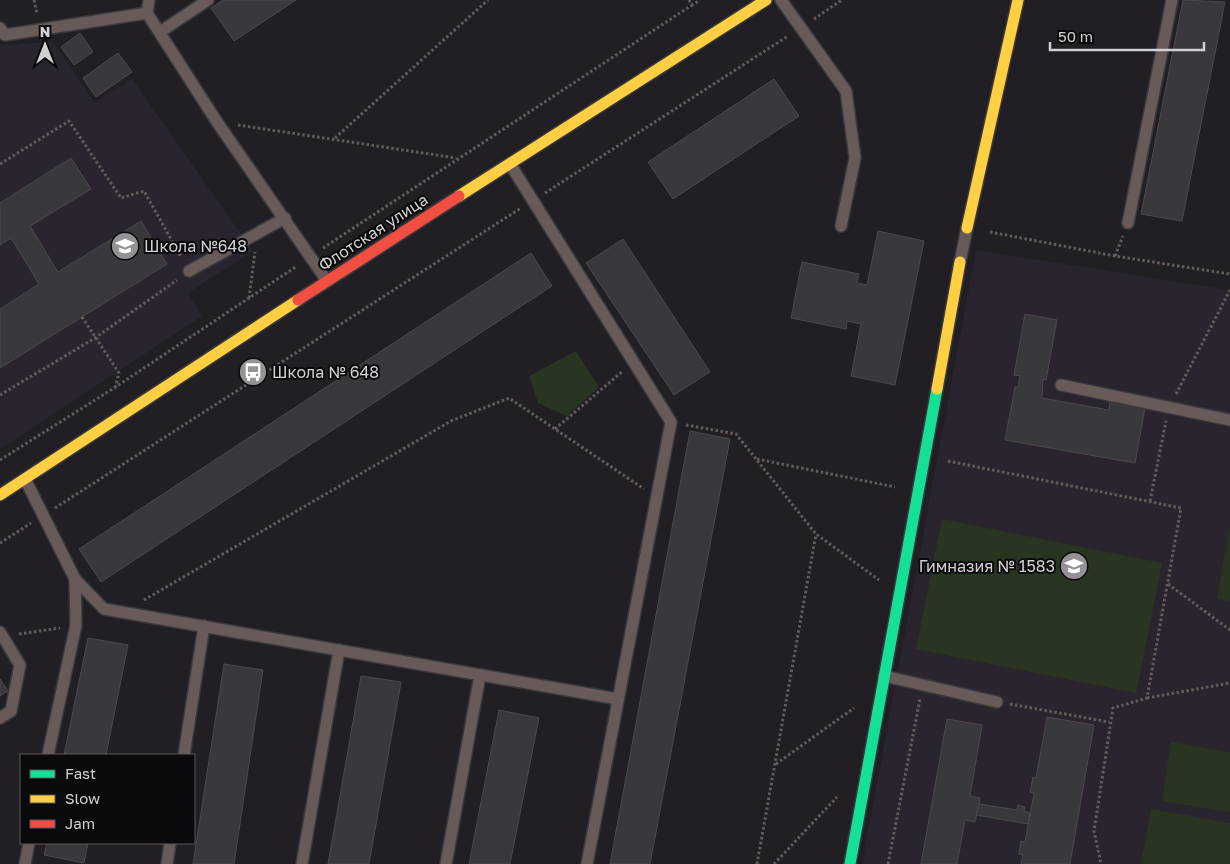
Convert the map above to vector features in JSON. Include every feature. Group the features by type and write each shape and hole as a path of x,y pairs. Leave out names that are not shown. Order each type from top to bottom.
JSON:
{"main road":[{"name":"Флотская улица","path":"0,494 327,281 766,0"},
{"path":"967,228 1018,0"},
{"path":"850,864 960,262"}],"lane":[{"path":"149,0 146,13 217,122 327,281"},
{"path":"160,32 208,0"},
{"path":"781,0 846,91 855,158 841,226"},
{"path":"1128,223 1172,0"},
{"path":"0,28 5,35 146,13"},
{"path":"510,164 671,422 587,864"},
{"path":"189,271 285,218"},
{"path":"960,262 967,228"},
{"path":"1061,385 1230,420"},
{"path":"25,479 45,514 76,579 104,609 618,699"},
{"path":"48,754 76,625 76,579"},
{"path":"184,754 204,626"},
{"path":"0,718 11,711 20,665 2,634"},
{"path":"302,864 340,650"},
{"path":"446,864 480,675"},
{"path":"884,676 997,702"},
{"path":"25,864 29,844"},
{"path":"167,864 170,844"}],"path":[{"path":"334,138 488,0"},
{"path":"690,0 692,5"},
{"path":"0,460 114,388 457,158 700,0"},
{"path":"0,543 842,0"},
{"path":"0,164 69,120 121,198 144,191 189,271 95,338 0,395"},
{"path":"217,122 334,138 457,158"},
{"path":"967,228 1115,256 1230,274"},
{"path":"249,298 258,232"},
{"path":"1150,501 1168,408 1230,290"},
{"path":"82,317 119,373 114,388"},
{"path":"555,429 634,362"},
{"path":"124,612 451,421 509,398 657,498"},
{"path":"671,422 736,434 816,534 900,595"},
{"path":"925,457 1182,508 1148,698"},
{"path":"756,459 918,492"},
{"path":"758,864 816,534"},
{"path":"1168,584 1230,630"},
{"path":"2,634 76,625"},
{"path":"1101,864 1094,831 1112,708 1148,698 1230,683"},
{"path":"888,864 923,686"},
{"path":"997,702 1109,722"},
{"path":"775,764 859,704"},
{"path":"774,864 842,792"}],"shaded area":[{"name":"Школа №648","path":"53,42 95,103 132,79 253,251 188,293 202,316 0,449 0,45"},
{"name":"Гимназия № 1583","path":"976,250 1230,290 1230,864 862,864"}],"green space":[{"path":"576,351 599,387 567,416 538,403 529,376"},
{"path":"942,519 1162,563 1136,693 916,649"},
{"path":"1230,526 1230,601 1217,599"},
{"path":"1171,742 1230,752 1230,812 1162,801"},
{"path":"1151,809 1230,823 1230,864 1141,864"}],"building":[{"path":"223,0 296,0 234,41 211,8"},
{"path":"1183,0 1225,2 1182,221 1141,214"},
{"path":"80,33 93,52 74,65 61,47"},
{"path":"118,53 132,72 96,97 83,78"},
{"path":"774,79 799,116 673,199 648,162"},
{"path":"71,158 91,189 30,226 58,272 141,221 167,264 0,368 0,309 39,284 11,238 0,245 0,203"},
{"path":"878,231 924,241 895,385 851,376 861,324 847,321 846,329 791,318 802,262 859,274 857,283 867,285"},
{"path":"623,239 710,372 674,395 586,263"},
{"path":"531,253 552,286 101,582 79,549"},
{"path":"1025,314 1057,320 1046,380 1043,379 1042,398 1109,410 1110,401 1145,408 1135,463 1005,440 1015,387 1018,387 1020,376 1014,375"},
{"path":"690,431 730,439 650,864 610,864"},
{"path":"88,638 128,645 106,754 64,754"},
{"path":"224,664 263,670 234,864 193,864"},
{"path":"361,676 401,682 369,864 328,864"},
{"path":"0,679 8,691 0,696"},
{"path":"499,710 539,718 510,864 469,864"},
{"path":"1047,717 1094,725 1070,864 1021,864 1023,855 1019,854 1021,841 1025,842 1034,793 1030,792 1033,777 1036,778"},
{"path":"947,719 982,725 970,796 980,798 979,804 975,822 965,820 957,864 921,864"},
{"path":"979,804 1017,810 1018,805 1025,807 1024,811 1030,813 1028,824 976,815"},
{"path":"47,844 88,844 84,863 44,855"}],"traffic: fast":[{"path":"850,864 937,389"}],"traffic: slow":[{"path":"459,196 766,0"},
{"path":"967,228 1018,0"},
{"path":"937,389 960,262"},
{"path":"0,495 298,300"}],"traffic: jam":[{"path":"298,300 459,196"}],"place":[{"name":"Школа №648","path":"125,246"},
{"name":"Школа № 648","path":"253,372"},
{"name":"Гимназия № 1583","path":"1074,566"}]}
